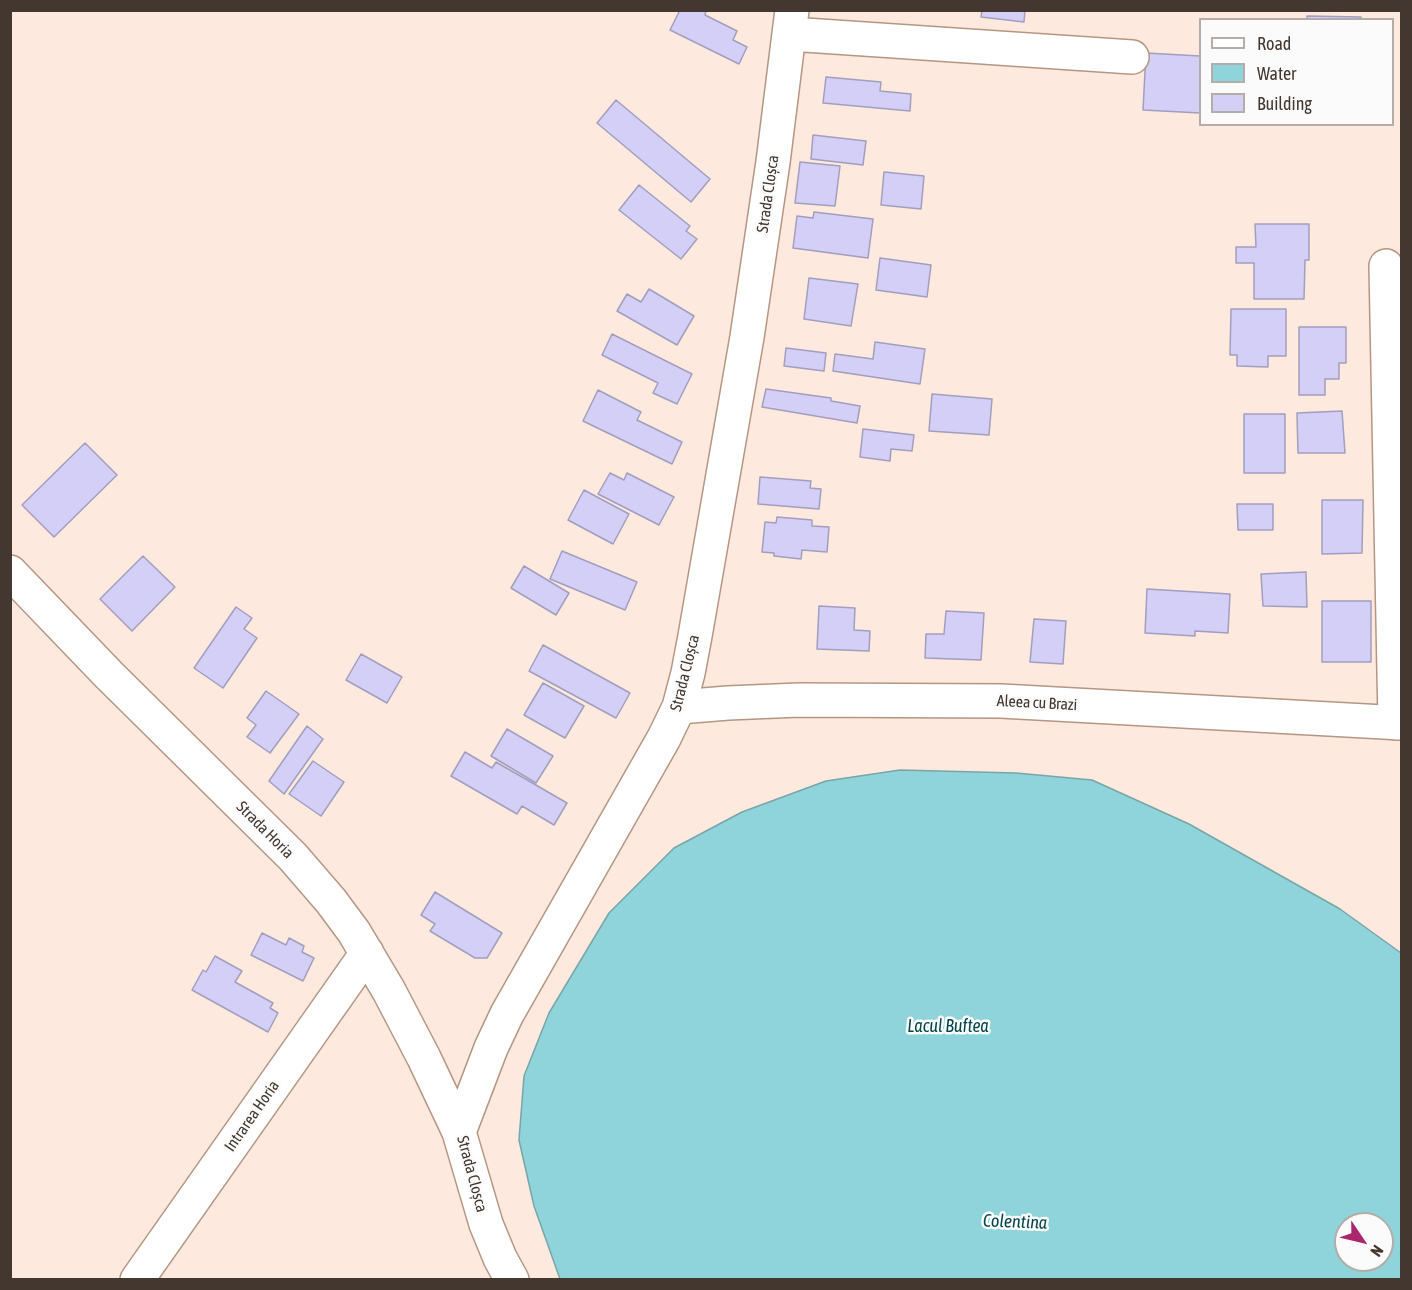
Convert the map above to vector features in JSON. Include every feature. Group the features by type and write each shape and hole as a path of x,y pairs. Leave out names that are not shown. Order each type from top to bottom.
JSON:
{"street":[{"path":"791,22 1132,57"},
{"name":"Strada Cloșca","path":"512,1280 486,1224 459,1132 490,1048 507,1014 664,738 679,707 695,636 747,337 791,22"},
{"name":"Aleea cu Brazi","path":"679,707 799,700 1001,701 1398,723 1386,266"},
{"name":"Strada Horia","path":"10,572 109,675 293,857 337,909 367,953 424,1058 459,1132"},
{"name":"Intrarea Horia","path":"137,1280 367,953"}],"water":[{"name":"Lacul Buftea","path":"900,770 1016,773 1092,780 1189,824 1340,909 1401,953 1401,1279 560,1279 534,1206 519,1140 524,1076 549,1013 609,913 674,848 742,812 826,781"}],"building":[{"path":"680,10 706,10 705,15 737,31 733,40 747,47 739,64 670,30"},
{"path":"982,10 1025,10 1024,22 981,17"},
{"path":"1307,16 1361,17 1361,18 1307,18"},
{"path":"1146,53 1199,56 1199,113 1143,110"},
{"path":"826,77 881,82 880,91 911,94 910,111 823,103"},
{"path":"616,100 710,179 691,202 597,123"},
{"path":"813,135 866,141 863,165 811,159"},
{"path":"800,162 840,166 835,206 795,203"},
{"path":"884,172 924,176 921,209 881,205"},
{"path":"639,185 690,226 686,231 697,239 681,259 619,210"},
{"path":"814,212 873,219 868,258 793,248 797,216 813,218"},
{"path":"1255,224 1309,224 1309,260 1305,260 1304,299 1254,299 1254,263 1236,263 1236,247 1256,247"},
{"path":"880,258 931,265 927,297 876,290"},
{"path":"809,278 858,284 851,326 804,319"},
{"path":"649,289 694,316 677,345 617,311 627,294 641,302"},
{"path":"1231,309 1286,309 1286,356 1268,356 1268,367 1237,366 1237,355 1230,355"},
{"path":"1299,327 1346,327 1346,363 1339,363 1339,379 1325,379 1325,395 1299,395"},
{"path":"612,334 692,374 677,404 653,393 658,383 602,355"},
{"path":"875,342 925,349 920,384 833,371 835,354 873,359"},
{"path":"786,348 826,353 824,371 784,366"},
{"path":"766,389 831,398 831,401 860,406 857,423 762,407"},
{"path":"598,390 641,412 637,420 682,442 672,464 583,421"},
{"path":"932,394 992,399 989,435 929,431"},
{"path":"1342,411 1345,453 1298,453 1297,413"},
{"path":"1244,414 1285,414 1285,473 1244,473"},
{"path":"863,429 914,435 912,451 891,449 890,461 860,457"},
{"path":"85,443 117,475 54,537 22,505"},
{"path":"610,473 624,480 627,473 674,497 659,525 598,494"},
{"path":"760,477 811,481 810,488 821,489 819,509 758,504"},
{"path":"584,490 629,514 613,544 568,520"},
{"path":"1322,500 1363,500 1362,553 1322,554"},
{"path":"1237,504 1273,504 1273,530 1238,530"},
{"path":"777,517 812,520 812,526 829,527 827,552 802,550 801,559 774,556 774,553 762,552 765,522 776,523"},
{"path":"562,551 637,582 625,610 550,579"},
{"path":"143,556 175,587 132,631 100,599"},
{"path":"524,566 569,593 556,615 511,588"},
{"path":"1306,572 1307,607 1263,606 1261,574"},
{"path":"1147,589 1230,594 1228,633 1195,631 1195,636 1145,633"},
{"path":"1322,601 1371,601 1371,662 1322,662"},
{"path":"819,606 855,608 854,630 870,631 869,651 817,649"},
{"path":"236,607 252,618 244,629 257,638 223,688 194,668"},
{"path":"946,611 984,613 981,660 925,658 926,634 944,634"},
{"path":"1034,619 1066,621 1063,664 1030,662"},
{"path":"543,645 630,693 616,718 529,671"},
{"path":"361,654 402,677 387,703 346,680"},
{"path":"543,683 584,706 565,738 524,715"},
{"path":"266,691 299,714 270,753 247,737 256,725 247,718"},
{"path":"307,726 323,739 284,794 269,781"},
{"path":"507,729 553,756 536,783 491,756"},
{"path":"465,752 492,768 496,762 567,803 554,825 522,806 517,814 451,776"},
{"path":"313,761 344,782 321,816 289,794"},
{"path":"435,892 502,933 487,958 475,958 430,931 435,924 421,915"},
{"path":"262,933 286,945 289,938 304,946 302,952 314,958 303,981 251,955"},
{"path":"215,956 242,971 235,982 273,1003 270,1008 278,1013 268,1032 192,990 203,970 206,972"}],"water label":[{"name":"Colentina","path":"1015,1222"}]}
